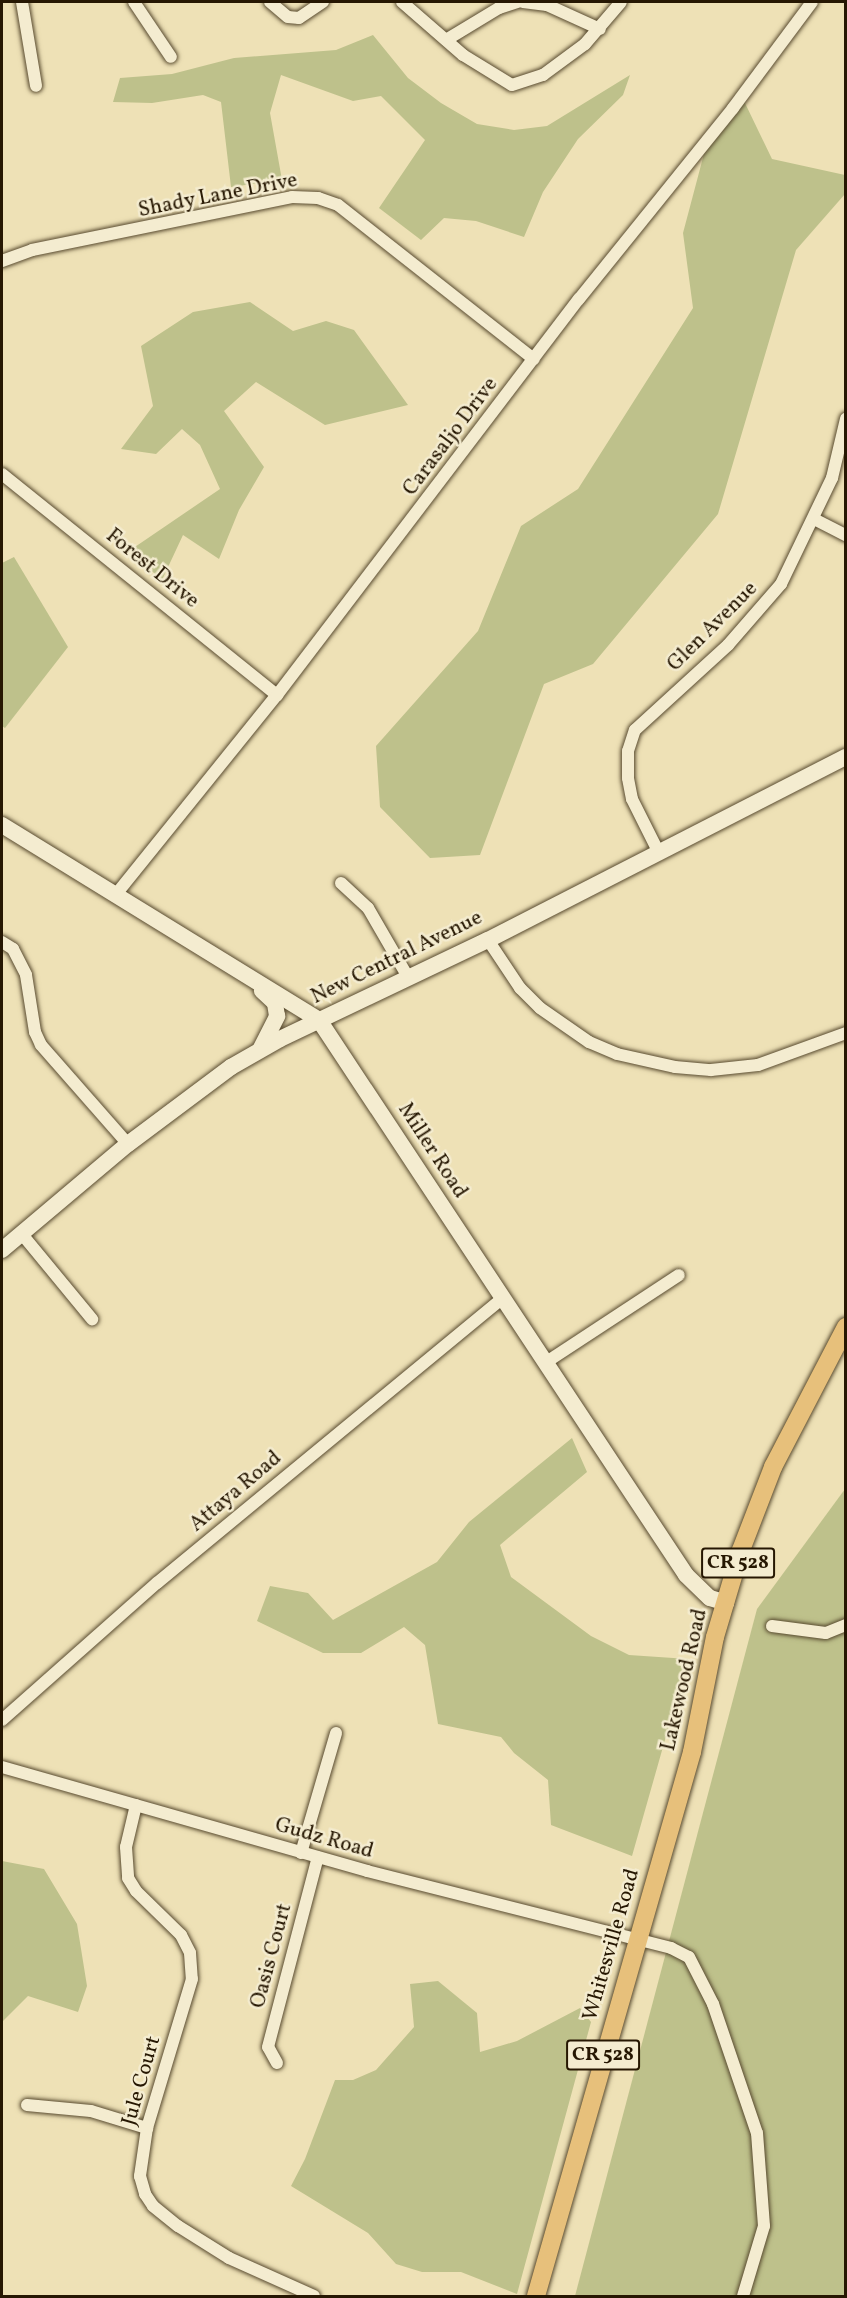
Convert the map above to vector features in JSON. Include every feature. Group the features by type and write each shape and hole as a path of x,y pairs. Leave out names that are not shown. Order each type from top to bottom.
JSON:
{"main road":[{"name":"Lakewood Road","path":"673,1815 726,1603 773,1467 846,1326"},
{"name":"Whitesville Road","path":"536,2296 673,1815"}],"street":[{"path":"22,2 36,86"},
{"path":"134,2 171,57"},
{"path":"270,2 288,17 299,18 323,2"},
{"path":"402,2 463,55 512,85 543,75 600,29 621,2"},
{"path":"446,40 499,8 518,2"},
{"path":"523,2 547,5 600,29"},
{"name":"Carasaljo Drive","path":"117,893 277,695 534,359 734,108 812,2"},
{"name":"Shady Lane Drive","path":"2,261 32,250 292,197 318,198 338,205 534,359"},
{"name":"Glen Avenue","path":"658,851 632,799 628,778 628,751 635,730 759,613 782,584 832,478 846,419"},
{"name":"Forest Drive","path":"2,474 277,695"},
{"path":"814,519 846,534"},
{"name":"New Central Avenue","path":"2,1250 172,1108 259,1051 488,940 658,851 846,757"},
{"name":"Miller Road","path":"2,825 117,893 319,1020 501,1299 686,1575 710,1598 726,1603"},
{"path":"341,883 368,908 408,977"},
{"path":"488,940 520,988 540,1008 589,1042 618,1054 675,1067 711,1070 758,1065 846,1033"},
{"path":"2,942 13,950 24,968 35,1032 41,1045 128,1143"},
{"path":"236,968 275,1004 274,1028 259,1051"},
{"path":"21,1233 92,1319"},
{"path":"545,1363 679,1275"},
{"name":"Attaya Road","path":"2,1720 157,1583 501,1299"},
{"path":"772,1626 826,1633 846,1625"},
{"path":"301,1853 336,1733"},
{"name":"Gudz Road","path":"2,1767 301,1853 637,1942 671,1948 689,1957 713,2004 757,2133 764,2226 743,2296"},
{"name":"Jule Court","path":"136,1805 126,1847 128,1878 136,1891 181,1935 190,1953 192,1979 147,2128 140,2176 153,2206 229,2258 314,2296"},
{"name":"Oasis Court","path":"277,2063 268,2047 318,1857"},
{"path":"27,2105 91,2111 147,2128"}],"green space":[{"path":"373,35 408,78 441,103 477,124 514,130 547,126 630,75 623,95 578,139 543,192 524,237 476,221 444,218 421,240 379,208 425,140 381,96 353,101 281,75 270,113 282,180 231,187 221,102 203,95 152,103 113,102 120,78 172,74 234,58 336,50"},
{"path":"744,101 772,159 845,175 845,194 796,250 718,514 593,664 544,684 480,855 430,858 380,807 376,746 478,631 521,526 578,489 693,308 683,233 705,150"},
{"path":"250,302 293,331 326,321 354,330 408,405 325,425 256,382 224,411 264,467 239,510 219,559 183,535 162,580 129,551 220,489 200,445 182,429 156,454 121,449 153,406 141,346 193,312"},
{"path":"14,557 68,647 5,728 2,726 2,563"},
{"path":"572,1438 587,1472 500,1545 511,1577 591,1636 629,1655 688,1659 632,1856 551,1825 548,1780 514,1753 501,1737 438,1724 425,1645 404,1627 361,1653 323,1653 257,1621 270,1586 308,1593 333,1620 437,1562 469,1522"},
{"path":"845,1489 845,2296 575,2296 757,1609"},
{"path":"2,1861 44,1869 77,1924 87,1986 78,2012 28,1996 2,2022"},
{"path":"438,1981 477,2013 480,2052 517,2041 580,2008 591,2022 517,2294 461,2272 422,2272 396,2264 368,2233 291,2186 305,2159 335,2080 353,2080 376,2070 414,2027 410,1984"}]}
